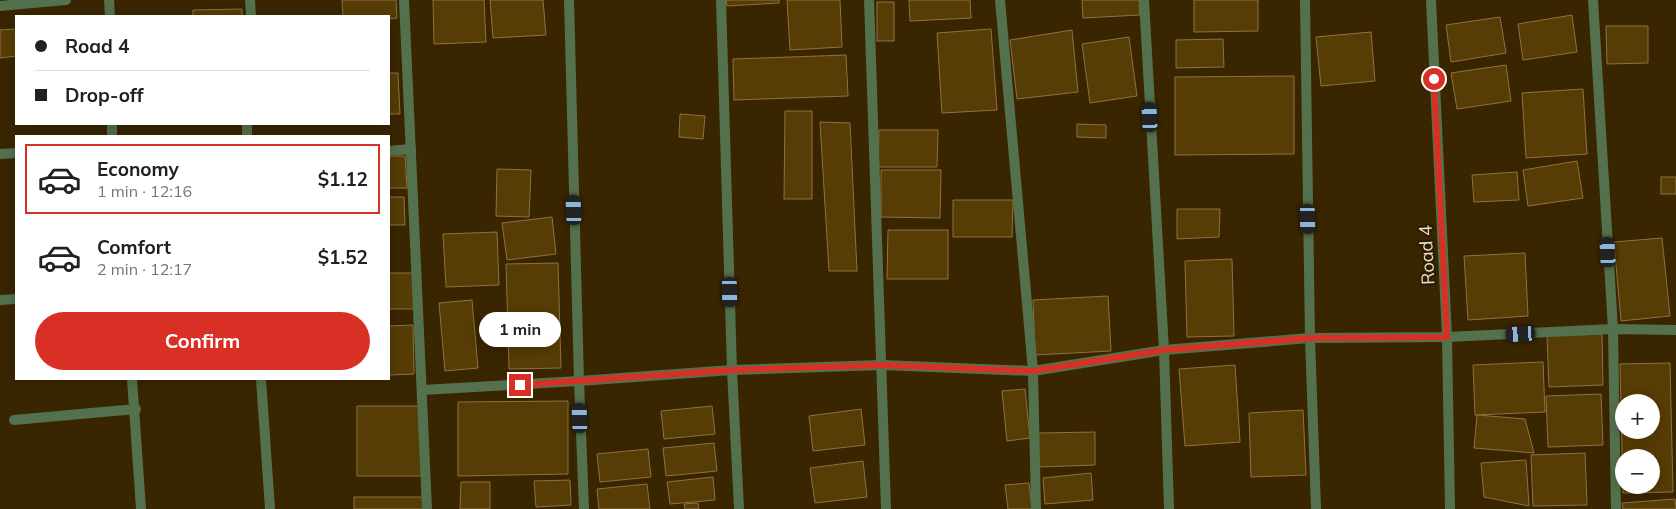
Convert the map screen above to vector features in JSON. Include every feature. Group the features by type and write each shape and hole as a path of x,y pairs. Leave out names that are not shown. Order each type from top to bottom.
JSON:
{"street":[{"path":"0,6 66,0"},
{"path":"109,0 110,15"},
{"path":"250,0 251,15"},
{"path":"404,0 428,509"},
{"path":"569,0 584,509"},
{"path":"721,0 732,370 739,509"},
{"path":"869,0 886,509"},
{"path":"1000,0 1033,371 1036,509"},
{"path":"1144,0 1164,350 1169,509"},
{"path":"1305,0 1310,338 1316,509"},
{"name":"Road 4","path":"1431,0 1447,337 1450,509"},
{"path":"1593,0 1613,329 1616,509"},
{"path":"390,151 411,149"},
{"path":"0,154 15,153"},
{"path":"0,300 15,300"},
{"path":"422,390 732,370 882,365 1033,371 1164,350 1310,338 1447,337 1613,329 1676,330"},
{"path":"132,380 136,409 141,509"},
{"path":"261,380 270,509"},
{"path":"14,420 136,409"}],"building":[{"path":"342,0 396,0 397,18 390,19 390,15 343,15"},
{"path":"433,0 484,0 486,42 434,44"},
{"path":"490,0 543,0 546,35 493,38"},
{"path":"726,0 779,0 779,3 727,6"},
{"path":"787,0 840,0 842,47 790,50"},
{"path":"909,0 970,0 971,18 910,21"},
{"path":"1082,0 1139,0 1140,15 1083,18"},
{"path":"1194,0 1258,0 1258,31 1194,32"},
{"path":"877,2 894,2 894,41 877,41"},
{"path":"242,9 242,15 193,15 193,10"},
{"path":"1572,15 1577,52 1523,60 1518,24"},
{"path":"1500,17 1506,53 1451,62 1446,25"},
{"path":"1606,26 1648,26 1648,63 1607,64"},
{"path":"15,29 15,56 0,58 0,30"},
{"path":"991,29 997,110 942,113 937,33"},
{"path":"1072,30 1078,92 1017,99 1010,40"},
{"path":"1371,32 1375,81 1321,86 1316,37"},
{"path":"1129,37 1137,96 1090,103 1082,44"},
{"path":"1223,39 1224,67 1176,68 1176,40"},
{"path":"846,55 848,96 734,100 733,59"},
{"path":"1506,65 1511,101 1457,109 1451,73"},
{"path":"390,73 398,73 400,114 390,114"},
{"path":"1294,76 1294,154 1175,155 1175,77"},
{"path":"1583,89 1587,154 1526,158 1522,93"},
{"path":"785,111 812,111 812,199 784,199"},
{"path":"680,114 705,116 703,139 679,137"},
{"path":"820,122 850,123 857,271 829,271"},
{"path":"1077,124 1106,125 1106,138 1077,137"},
{"path":"879,130 938,130 937,167 878,167"},
{"path":"390,156 405,156 407,188 390,188"},
{"path":"1577,161 1583,198 1528,206 1523,170"},
{"path":"497,169 531,170 529,217 496,216"},
{"path":"881,170 941,170 940,218 881,217"},
{"path":"1517,172 1519,200 1474,202 1472,175"},
{"path":"1661,177 1676,177 1676,194 1661,194"},
{"path":"390,197 404,197 405,225 390,225"},
{"path":"953,200 1013,200 1012,237 953,237"},
{"path":"1177,209 1220,209 1219,237 1177,239"},
{"path":"552,217 556,254 507,260 502,223"},
{"path":"888,230 948,230 948,279 887,279"},
{"path":"497,232 499,285 446,287 443,234"},
{"path":"1662,238 1670,316 1621,321 1614,242"},
{"path":"1525,253 1528,316 1468,320 1464,256"},
{"path":"1232,259 1234,336 1187,337 1185,261"},
{"path":"558,263 561,368 509,369 506,264"},
{"path":"390,273 416,273 417,309 390,309"},
{"path":"1108,296 1111,351 1035,355 1033,300"},
{"path":"472,300 478,368 445,371 439,303"},
{"path":"413,325 414,374 390,375 390,326"},
{"path":"1602,334 1603,385 1549,387 1547,336"},
{"path":"1543,362 1545,412 1475,415 1473,365"},
{"path":"1670,363 1673,492 1660,492 1660,449 1622,449 1622,439 1660,439 1660,394 1621,394 1620,364"},
{"path":"1235,365 1240,442 1185,446 1179,369"},
{"path":"1025,389 1030,438 1007,441 1002,391"},
{"path":"1601,394 1603,445 1548,447 1546,396"},
{"path":"568,401 568,474 458,476 458,402"},
{"path":"357,406 426,406 425,476 357,476"},
{"path":"712,406 715,434 664,439 661,411"},
{"path":"861,409 865,445 813,451 809,416"},
{"path":"1303,410 1306,475 1251,477 1249,413"},
{"path":"1477,415 1525,419 1534,453 1474,448"},
{"path":"1095,432 1095,465 1039,467 1038,433"},
{"path":"714,443 717,471 666,476 663,448"},
{"path":"648,449 651,477 600,482 597,454"},
{"path":"1585,453 1587,505 1533,506 1531,455"},
{"path":"1526,460 1529,506 1484,497 1481,463"},
{"path":"863,461 867,497 815,503 810,468"},
{"path":"1091,473 1093,500 1045,504 1043,478"},
{"path":"713,477 715,500 670,504 667,482"},
{"path":"570,480 571,505 536,507 534,481"},
{"path":"461,482 490,482 490,509 460,509"},
{"path":"1029,483 1032,509 1008,509 1005,485"},
{"path":"647,484 650,509 599,509 597,489"},
{"path":"354,497 423,497 423,509 354,509"},
{"path":"1675,499 1676,509 1623,509 1622,503"},
{"path":"698,503 699,509 685,509 684,504"}],"route":[{"path":"520,385 732,370 882,365 1033,371 1164,350 1310,338 1447,337 1434,79"}]}
